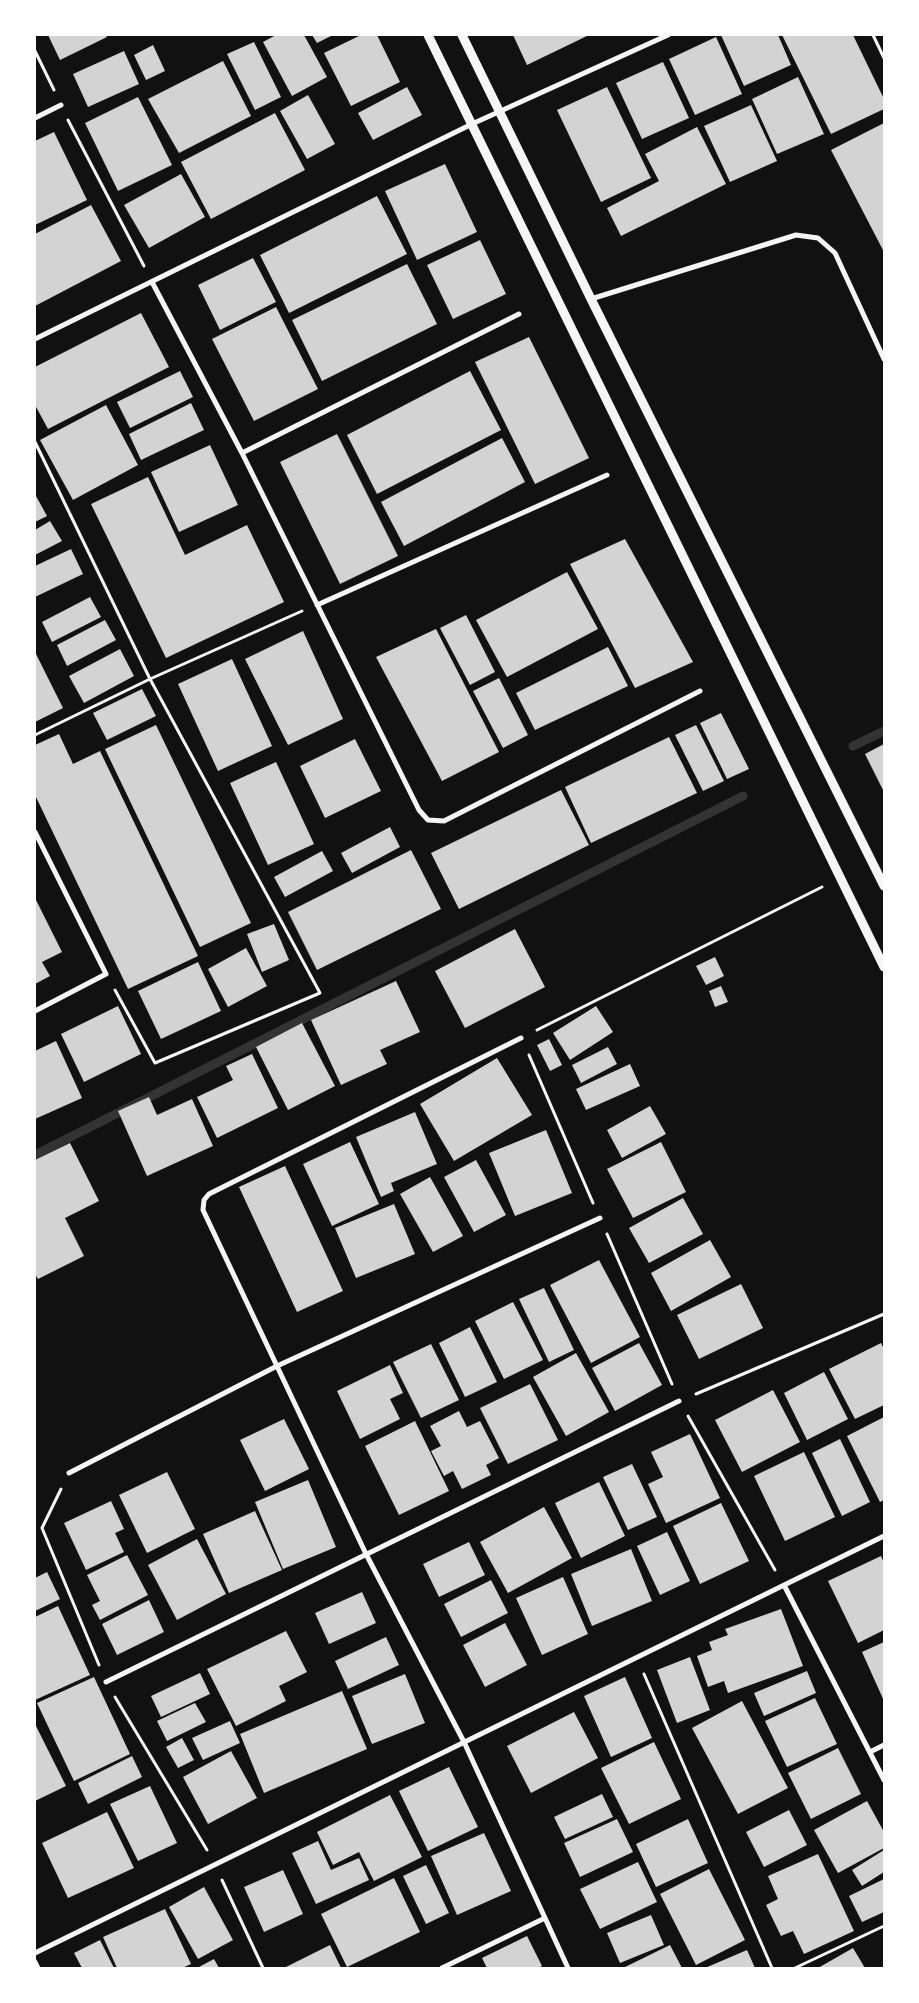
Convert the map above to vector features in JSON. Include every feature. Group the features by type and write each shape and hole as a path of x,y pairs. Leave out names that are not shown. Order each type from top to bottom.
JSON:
{"street":[{"path":"428,35 884,967"},
{"path":"462,35 591,299 884,886"},
{"path":"35,339 499,111 668,35"},
{"path":"35,118 61,105"},
{"path":"591,299 796,235 818,238 836,253 884,359"},
{"path":"152,282 242,453 419,810 428,820 444,821 700,690"},
{"path":"242,453 519,314"},
{"path":"317,605 607,475"},
{"path":"35,832 106,974 35,1011"},
{"path":"521,1038 209,1194 204,1200 203,1210 366,1554 464,1742 568,1968"},
{"path":"69,1473 277,1366 600,1218"},
{"path":"106,1682 679,1402"},
{"path":"35,1953 884,1536"},
{"path":"784,1586 884,1780"},
{"path":"870,1752 884,1745"},
{"path":"442,1968 545,1918"},
{"path":"35,1962 38,1968"}],"path":[{"path":"873,35 884,58"},
{"path":"35,51 152,282"},
{"path":"35,442 150,679 320,992 156,1063 106,974"},
{"path":"35,735 150,679 317,605"},
{"path":"784,1586 679,1402 521,1038 840,877"},
{"path":"679,1402 884,1314"},
{"path":"636,1658 772,1968"},
{"path":"215,1864 263,1968"},
{"path":"795,1968 884,1926"}],"building":[{"path":"48,35 106,35 107,37 60,60"},
{"path":"276,35 304,35 327,77 292,96 263,42"},
{"path":"312,35 333,35 317,43"},
{"path":"361,35 377,35 400,82 351,106 324,53"},
{"path":"513,35 589,35 527,65"},
{"path":"721,35 778,35 791,65 744,86"},
{"path":"782,35 853,35 884,99 884,109 831,134"},
{"path":"716,37 742,94 695,115 669,59"},
{"path":"254,42 281,97 255,110 227,54"},
{"path":"153,45 165,71 146,80 134,55"},
{"path":"124,51 139,84 88,107 73,74"},
{"path":"223,61 251,116 179,153 148,99"},
{"path":"663,62 689,118 642,139 616,83"},
{"path":"798,77 824,134 777,154 752,99"},
{"path":"407,87 422,115 373,140 358,113"},
{"path":"607,87 651,178 601,202 557,110"},
{"path":"308,95 335,144 307,159 280,111"},
{"path":"138,97 172,165 118,191 85,123"},
{"path":"751,105 777,161 730,182 704,126"},
{"path":"275,113 305,170 211,219 181,162"},
{"path":"884,123 884,252 831,150"},
{"path":"697,127 726,184 621,236 607,208 659,181 645,154"},
{"path":"54,132 87,200 35,225 35,141"},
{"path":"445,164 477,232 417,260 385,191"},
{"path":"181,174 205,217 149,248 124,205"},
{"path":"377,196 407,254 289,313 260,255"},
{"path":"91,205 121,261 35,306 35,234"},
{"path":"480,240 506,294 453,319 427,265"},
{"path":"253,258 276,302 220,330 198,285"},
{"path":"407,264 437,324 322,381 292,320"},
{"path":"276,307 318,389 254,421 212,339"},
{"path":"141,313 169,367 48,429 35,405 35,367"},
{"path":"529,337 589,458 535,484 475,362"},
{"path":"180,371 193,397 130,428 117,402"},
{"path":"470,371 501,430 377,494 347,435"},
{"path":"191,403 204,430 141,460 129,434"},
{"path":"106,405 138,465 73,500 40,440"},
{"path":"337,434 398,556 340,584 280,462"},
{"path":"502,438 525,482 404,546 381,502"},
{"path":"210,445 238,505 179,532 151,472"},
{"path":"148,477 185,555 247,525 284,602 166,658 91,504"},
{"path":"35,497 47,516 35,522"},
{"path":"50,521 62,541 35,555 35,530"},
{"path":"625,539 693,662 635,688 570,564"},
{"path":"71,549 83,574 35,597 35,566"},
{"path":"567,572 598,629 507,677 476,620"},
{"path":"90,597 101,617 52,642 42,622"},
{"path":"466,615 495,672 470,685 440,628"},
{"path":"105,620 116,640 67,666 57,645"},
{"path":"436,629 499,752 442,781 376,657"},
{"path":"303,631 343,719 288,745 245,659"},
{"path":"608,647 628,686 535,730 516,693"},
{"path":"120,649 134,676 84,703 69,676"},
{"path":"35,652 63,708 35,722"},
{"path":"232,659 272,746 218,771 178,684"},
{"path":"499,678 528,735 503,748 473,691"},
{"path":"142,689 156,716 107,740 93,713"},
{"path":"721,713 749,769 727,779 700,723"},
{"path":"156,725 251,923 200,947 105,749"},
{"path":"696,725 724,781 703,791 675,735"},
{"path":"59,734 73,764 100,751 198,956 128,989 35,795 35,745"},
{"path":"669,737 697,793 591,843 565,787"},
{"path":"355,739 381,791 325,818 300,766"},
{"path":"884,744 884,792 865,754"},
{"path":"276,762 314,844 268,865 230,783"},
{"path":"561,790 589,845 459,909 431,853"},
{"path":"390,827 400,847 352,873 341,853"},
{"path":"411,850 441,909 317,970 288,912"},
{"path":"322,851 333,871 285,897 274,877"},
{"path":"35,898 62,952 42,962 50,976 35,984"},
{"path":"274,924 289,960 262,972 247,934"},
{"path":"515,929 545,987 465,1028 435,971"},
{"path":"246,948 267,986 228,1007 208,969"},
{"path":"715,957 724,976 706,985 696,966"},
{"path":"198,962 221,1011 161,1039 138,991"},
{"path":"396,981 420,1032 380,1050 387,1064 341,1085 311,1020"},
{"path":"721,986 728,1002 715,1007 709,991"},
{"path":"118,1006 141,1054 84,1082 61,1034"},
{"path":"596,1006 613,1032 570,1060 553,1033"},
{"path":"302,1023 335,1086 288,1110 256,1047"},
{"path":"549,1039 562,1065 550,1071 537,1045"},
{"path":"56,1041 82,1098 35,1119 35,1051"},
{"path":"608,1047 617,1064 581,1083 572,1065"},
{"path":"252,1054 278,1108 217,1138 197,1097 233,1080 226,1066"},
{"path":"497,1058 532,1115 454,1161 420,1104"},
{"path":"630,1064 640,1086 586,1110 576,1089"},
{"path":"149,1097 157,1115 192,1099 213,1146 147,1176 118,1111"},
{"path":"650,1106 666,1134 622,1158 607,1130"},
{"path":"415,1112 437,1164 391,1183 394,1191 381,1197 356,1137"},
{"path":"546,1130 572,1193 515,1216 489,1153"},
{"path":"350,1142 379,1204 332,1226 303,1164"},
{"path":"661,1142 686,1192 633,1218 607,1169"},
{"path":"70,1143 99,1201 65,1218 84,1256 38,1279 35,1274 35,1160"},
{"path":"476,1160 506,1215 474,1232 444,1177"},
{"path":"285,1166 343,1291 297,1312 239,1187"},
{"path":"430,1177 463,1236 433,1252 400,1194"},
{"path":"683,1198 703,1234 649,1263 629,1228"},
{"path":"394,1204 415,1254 356,1278 335,1228"},
{"path":"710,1240 731,1277 671,1311 651,1273"},
{"path":"599,1260 640,1337 591,1363 550,1285"},
{"path":"741,1284 763,1328 699,1359 677,1315"},
{"path":"544,1288 574,1350 549,1362 519,1299"},
{"path":"513,1302 543,1360 504,1379 475,1321"},
{"path":"470,1327 497,1382 465,1397 439,1343"},
{"path":"639,1343 662,1385 615,1411 592,1368"},
{"path":"881,1343 884,1349 884,1405 855,1419 829,1369"},
{"path":"431,1344 459,1400 421,1418 393,1362"},
{"path":"576,1353 609,1412 566,1436 533,1377"},
{"path":"390,1365 403,1393 390,1399 400,1419 360,1439 337,1391"},
{"path":"824,1372 848,1419 807,1440 784,1393"},
{"path":"530,1384 558,1440 508,1464 480,1408"},
{"path":"773,1390 800,1442 742,1472 715,1420"},
{"path":"459,1411 467,1427 480,1421 499,1458 486,1465 491,1475 462,1489 453,1471 444,1476 431,1451 441,1446 430,1426"},
{"path":"884,1417 884,1500 880,1502 847,1436"},
{"path":"284,1419 309,1469 265,1491 240,1440"},
{"path":"415,1421 449,1491 399,1515 365,1446"},
{"path":"690,1434 720,1498 666,1523 648,1484 663,1477 651,1452"},
{"path":"840,1439 870,1502 842,1516 812,1453"},
{"path":"804,1452 835,1517 785,1541 754,1476"},
{"path":"632,1464 657,1517 628,1530 603,1477"},
{"path":"167,1472 195,1529 147,1553 119,1495"},
{"path":"308,1480 336,1547 283,1569 255,1502"},
{"path":"599,1482 625,1536 581,1558 555,1503"},
{"path":"111,1501 124,1529 115,1533 124,1552 86,1570 64,1523"},
{"path":"721,1503 749,1561 700,1584 673,1526"},
{"path":"544,1507 572,1558 508,1593 480,1542"},
{"path":"255,1511 282,1570 229,1593 203,1534"},
{"path":"667,1532 690,1581 660,1595 637,1546"},
{"path":"197,1539 226,1594 177,1620 148,1565"},
{"path":"469,1542 485,1575 439,1597 423,1564"},
{"path":"631,1549 652,1601 592,1626 571,1574"},
{"path":"127,1555 148,1595 100,1620 92,1605 100,1601 87,1575"},
{"path":"881,1556 884,1563 884,1630 858,1643 828,1581"},
{"path":"47,1572 60,1599 35,1611 35,1578"},
{"path":"563,1577 588,1634 542,1655 516,1598"},
{"path":"491,1580 508,1613 461,1637 444,1604"},
{"path":"362,1592 376,1623 329,1644 315,1613"},
{"path":"149,1600 164,1632 117,1655 102,1624"},
{"path":"58,1606 90,1675 35,1700 35,1617"},
{"path":"781,1609 803,1666 728,1693 724,1681 708,1687 697,1656 712,1650 709,1642 728,1635 725,1629"},
{"path":"505,1623 527,1665 485,1687 463,1645"},
{"path":"286,1631 307,1672 279,1686 286,1701 236,1726 207,1669"},
{"path":"386,1637 399,1665 348,1689 335,1661"},
{"path":"884,1642 884,1701 862,1652"},
{"path":"690,1657 710,1710 677,1723 657,1670"},
{"path":"807,1671 816,1693 764,1716 754,1693"},
{"path":"200,1673 210,1694 161,1717 151,1696"},
{"path":"405,1674 425,1723 372,1744 352,1696"},
{"path":"94,1677 130,1754 74,1781 37,1703"},
{"path":"625,1677 652,1738 611,1757 584,1696"},
{"path":"342,1691 367,1749 264,1793 240,1734"},
{"path":"815,1698 837,1744 787,1767 765,1721"},
{"path":"742,1701 788,1788 738,1814 692,1728"},
{"path":"195,1703 206,1722 167,1741 157,1721"},
{"path":"574,1712 598,1758 531,1793 507,1746"},
{"path":"230,1721 240,1743 203,1760 192,1738"},
{"path":"35,1724 66,1786 35,1801"},
{"path":"182,1738 194,1760 178,1768 166,1747"},
{"path":"654,1742 681,1799 629,1824 601,1768"},
{"path":"838,1748 861,1794 811,1819 788,1773"},
{"path":"231,1751 257,1798 208,1824 183,1777"},
{"path":"132,1756 142,1777 88,1804 78,1783"},
{"path":"449,1767 478,1827 428,1851 399,1791"},
{"path":"150,1786 177,1843 138,1861 110,1804"},
{"path":"602,1794 613,1817 565,1839 554,1817"},
{"path":"390,1795 422,1857 374,1881 359,1852 333,1865 317,1832"},
{"path":"867,1801 884,1832 884,1848 838,1873 814,1830"},
{"path":"789,1810 807,1845 764,1867 746,1832"},
{"path":"107,1812 134,1868 68,1898 42,1843"},
{"path":"617,1819 633,1852 580,1877 564,1843"},
{"path":"688,1819 708,1863 656,1887 636,1844"},
{"path":"484,1833 511,1891 457,1915 431,1856"},
{"path":"318,1841 331,1870 359,1858 369,1880 316,1904 292,1853"},
{"path":"884,1850 884,1872 862,1886 852,1870"},
{"path":"818,1854 854,1931 804,1954 793,1931 781,1936 766,1905 778,1899 768,1876"},
{"path":"638,1862 657,1902 600,1929 580,1889"},
{"path":"426,1865 449,1913 426,1924 403,1876"},
{"path":"709,1869 745,1940 696,1965 660,1894"},
{"path":"283,1870 303,1914 264,1932 244,1887"},
{"path":"394,1878 420,1932 347,1967 321,1914"},
{"path":"884,1879 884,1912 862,1922 849,1896"},
{"path":"204,1887 233,1940 198,1959 169,1907"},
{"path":"165,1909 191,1964 182,1968 117,1968 103,1937"},
{"path":"651,1915 664,1945 620,1963 607,1933"},
{"path":"527,1936 542,1966 538,1968 487,1968 482,1958"},
{"path":"100,1940 114,1968 82,1968 74,1953"},
{"path":"330,1945 341,1968 284,1968"},
{"path":"670,1945 682,1968 623,1968"},
{"path":"853,1948 865,1968 818,1968"},
{"path":"747,1950 755,1968 705,1968"},
{"path":"214,1959 219,1968 197,1968"}],"waterway":[{"path":"853,746 884,731"},
{"path":"35,1155 743,796"}]}
